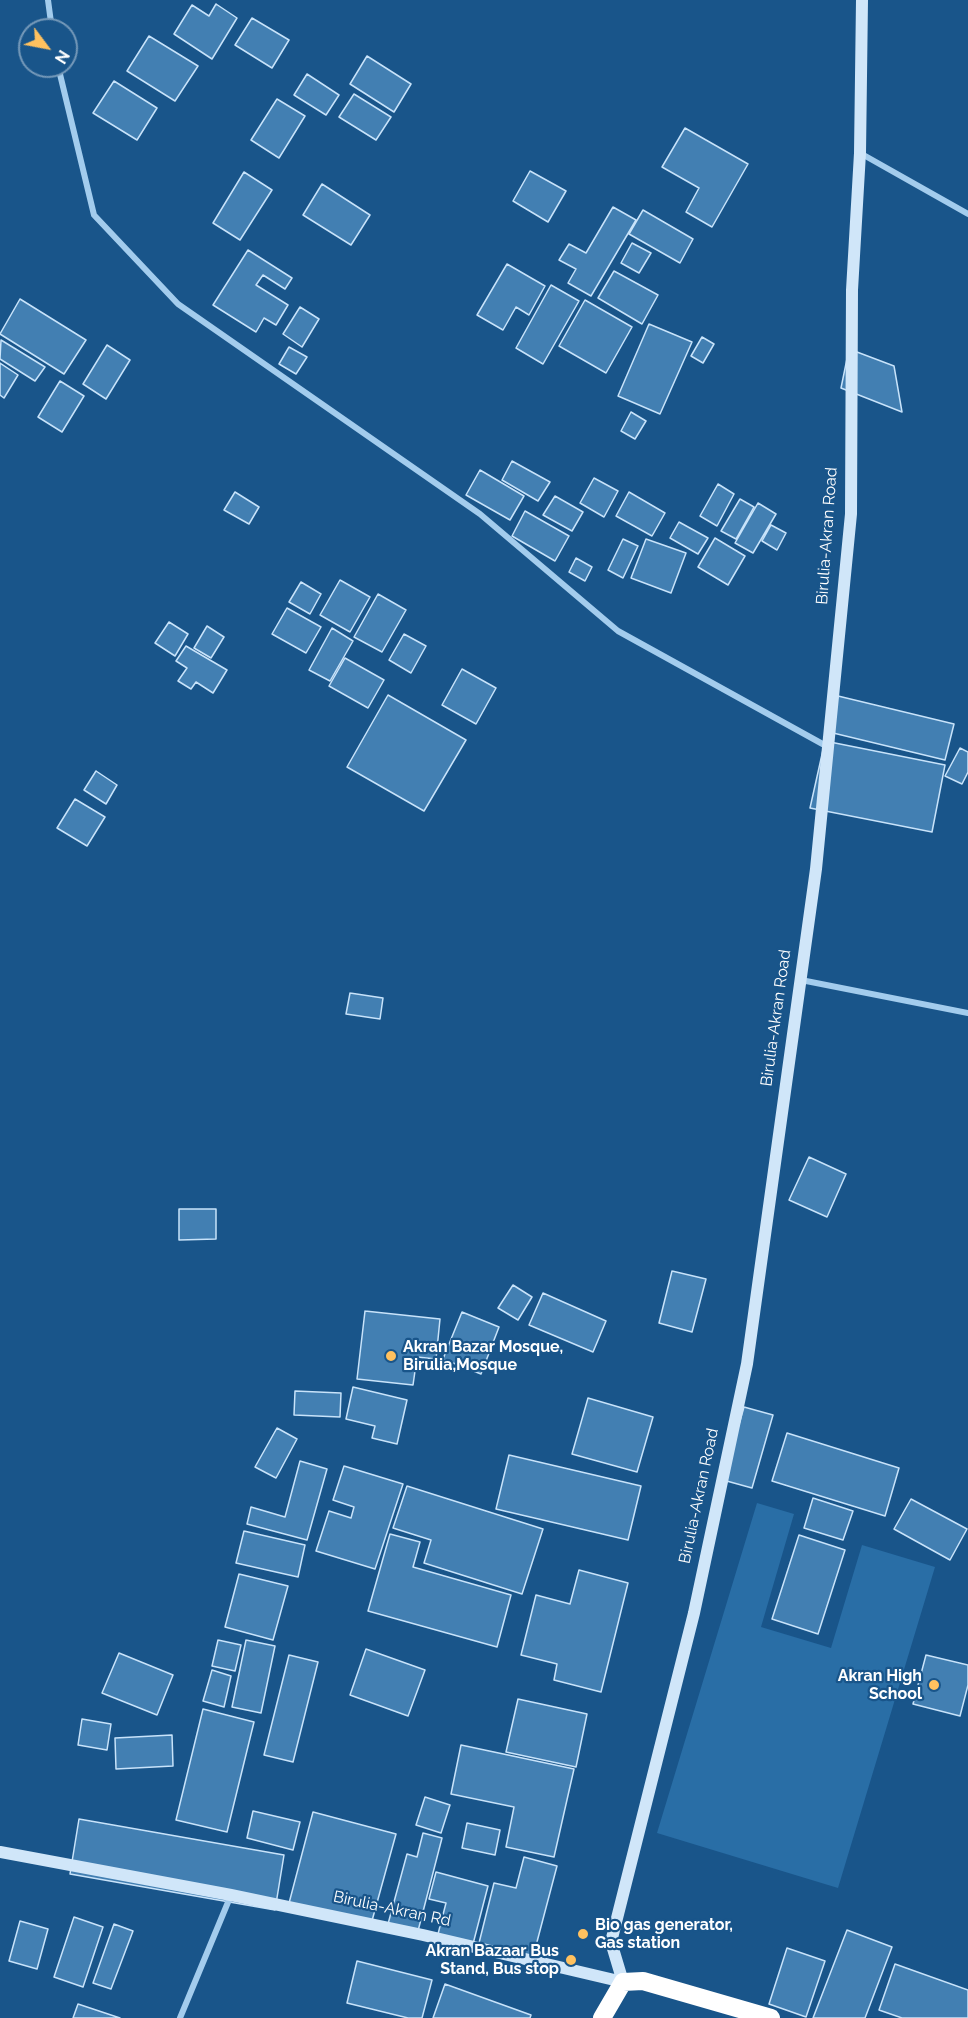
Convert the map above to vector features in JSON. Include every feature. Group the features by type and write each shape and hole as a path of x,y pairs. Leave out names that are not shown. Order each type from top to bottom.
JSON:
{"highway":[{"path":"602,2018 623,1982"},
{"name":"Birulia-Akran Rd","path":"623,1982 643,1982 771,2018"}],"street":[{"path":"48,0 50,18"},
{"name":"Birulia-Akran Road","path":"623,1982 611,1942 694,1613 747,1364 801,980 828,747 851,514 852,290 860,153 862,0"},
{"path":"60,78 94,215 178,304 480,514 618,631 828,747"},
{"path":"860,153 968,214"},
{"path":"801,980 968,1013"},
{"name":"Birulia-Akran Rd","path":"0,1852 231,1895 423,1935 623,1982"},
{"path":"180,2018 231,1895"}],"shaded area":[{"path":"757,1503 794,1514 761,1627 831,1648 862,1545 935,1567 838,1888 657,1833"}],"building":[{"path":"216,4 237,18 212,59 174,34 192,5 209,16"},
{"path":"252,18 289,40 272,68 235,45"},
{"path":"149,36 198,66 175,101 127,71"},
{"path":"367,56 411,84 394,112 350,84"},
{"path":"307,74 339,95 326,115 294,95"},
{"path":"114,81 157,108 137,140 93,113"},
{"path":"354,94 391,117 376,140 339,117"},
{"path":"277,99 305,116 279,158 251,140"},
{"path":"685,128 748,164 712,227 686,212 699,188 662,167"},
{"path":"530,171 566,191 548,222 513,201"},
{"path":"244,172 272,190 240,240 213,223"},
{"path":"322,184 370,215 351,245 303,215"},
{"path":"613,207 636,220 591,296 568,283 576,269 559,260 569,244 586,253"},
{"path":"643,210 693,239 680,263 629,234"},
{"path":"632,243 651,253 639,273 621,263"},
{"path":"248,250 292,278 285,289 263,275 256,285 288,305 276,325 264,318 256,332 213,305"},
{"path":"507,264 545,286 529,315 516,307 503,330 477,315"},
{"path":"614,271 658,295 642,324 598,298"},
{"path":"551,285 579,301 543,364 516,348"},
{"path":"20,299 86,340 64,374 0,334"},
{"path":"585,300 632,327 606,373 559,346"},
{"path":"300,307 319,319 302,347 283,334"},
{"path":"649,324 692,342 660,414 618,396"},
{"path":"702,337 714,344 703,363 691,356"},
{"path":"1,340 45,367 35,381 0,359"},
{"path":"107,345 130,360 106,399 83,384"},
{"path":"289,347 307,357 296,374 279,364"},
{"path":"849,349 894,366 902,412 841,388"},
{"path":"0,363 18,375 4,398 0,395"},
{"path":"60,381 84,396 62,432 38,417"},
{"path":"631,412 646,421 635,439 621,431"},
{"path":"512,461 550,482 538,501 502,480"},
{"path":"480,470 524,496 510,520 466,495"},
{"path":"594,478 618,491 604,517 580,503"},
{"path":"718,484 734,494 717,526 700,516"},
{"path":"235,492 259,507 249,524 224,510"},
{"path":"629,492 665,513 652,536 616,516"},
{"path":"555,496 583,512 572,531 543,515"},
{"path":"740,499 754,507 736,539 721,531"},
{"path":"758,503 776,514 753,553 735,543"},
{"path":"525,511 569,536 555,561 512,536"},
{"path":"679,522 708,538 698,554 670,538"},
{"path":"771,525 786,533 777,550 762,541"},
{"path":"715,538 745,556 728,585 698,567"},
{"path":"623,539 638,546 623,578 608,570"},
{"path":"646,539 686,553 671,593 631,578"},
{"path":"576,558 592,567 585,581 569,572"},
{"path":"340,580 370,597 350,632 320,615"},
{"path":"301,582 321,594 310,614 289,602"},
{"path":"378,594 406,610 382,652 354,637"},
{"path":"287,608 321,627 306,653 272,634"},
{"path":"169,622 188,634 175,656 155,643"},
{"path":"207,626 224,637 211,658 194,648"},
{"path":"332,628 353,641 330,681 309,670"},
{"path":"404,634 426,646 411,673 389,660"},
{"path":"186,646 227,670 213,693 196,682 191,689 178,681 187,668 176,661"},
{"path":"345,658 384,680 368,708 329,686"},
{"path":"462,669 496,688 476,724 442,705"},
{"path":"388,695 466,740 424,811 347,767"},
{"path":"838,696 954,724 945,760 829,732"},
{"path":"825,741 945,765 932,832 810,808"},
{"path":"960,748 968,752 968,772 962,784 945,776"},
{"path":"96,771 117,785 106,804 84,790"},
{"path":"75,799 105,817 87,846 57,828"},
{"path":"350,993 383,998 380,1019 346,1014"},
{"path":"809,1157 846,1174 827,1217 789,1200"},
{"path":"179,1209 216,1209 216,1239 179,1240"},
{"path":"672,1271 706,1279 692,1332 659,1323"},
{"path":"513,1285 532,1297 518,1320 498,1308"},
{"path":"543,1293 606,1321 593,1352 529,1325"},
{"path":"365,1311 440,1319 436,1359 417,1357 413,1385 357,1379"},
{"path":"462,1312 499,1327 481,1374 443,1359"},
{"path":"353,1387 407,1400 397,1444 372,1438 375,1426 346,1419"},
{"path":"295,1391 341,1393 340,1417 294,1415"},
{"path":"588,1398 653,1417 637,1472 572,1454"},
{"path":"744,1407 773,1415 752,1488 723,1480"},
{"path":"277,1428 297,1439 276,1478 255,1467"},
{"path":"787,1433 899,1468 885,1516 772,1481"},
{"path":"509,1455 641,1486 628,1540 496,1509"},
{"path":"300,1461 327,1469 307,1540 247,1524 251,1507 285,1517"},
{"path":"344,1466 403,1484 375,1569 316,1551 329,1511 351,1518 354,1507 333,1500"},
{"path":"407,1486 543,1529 522,1594 424,1563 431,1540 393,1528"},
{"path":"813,1498 853,1511 843,1540 804,1528"},
{"path":"911,1499 967,1529 950,1560 894,1529"},
{"path":"244,1531 305,1545 298,1577 236,1563"},
{"path":"390,1534 420,1542 413,1567 511,1595 497,1647 368,1611"},
{"path":"799,1535 845,1550 818,1634 772,1619"},
{"path":"579,1570 628,1583 601,1692 554,1680 557,1664 521,1655 536,1595 570,1604"},
{"path":"239,1574 288,1586 273,1640 225,1627"},
{"path":"218,1640 241,1645 235,1671 212,1666"},
{"path":"246,1640 275,1646 261,1713 232,1707"},
{"path":"366,1649 425,1670 408,1716 350,1695"},
{"path":"119,1653 173,1675 157,1715 102,1693"},
{"path":"289,1655 318,1662 293,1762 264,1755"},
{"path":"926,1655 968,1665 968,1685 960,1716 913,1704"},
{"path":"212,1670 231,1676 224,1707 203,1701"},
{"path":"518,1699 587,1714 576,1767 506,1752"},
{"path":"203,1709 254,1722 227,1832 176,1820"},
{"path":"82,1719 111,1724 107,1750 78,1745"},
{"path":"172,1735 173,1766 116,1769 115,1738"},
{"path":"461,1745 574,1769 554,1857 506,1847 514,1807 451,1794"},
{"path":"425,1797 450,1805 441,1833 416,1825"},
{"path":"253,1811 300,1822 293,1850 247,1838"},
{"path":"313,1812 396,1834 370,1928 288,1907"},
{"path":"79,1819 284,1855 275,1910 70,1874"},
{"path":"467,1823 500,1830 495,1855 462,1848"},
{"path":"423,1833 442,1838 418,1931 388,1924 407,1854 417,1857"},
{"path":"524,1857 557,1866 533,1957 479,1943 494,1883 516,1888"},
{"path":"436,1872 488,1886 473,1944 438,1934 446,1903 429,1899"},
{"path":"74,1917 103,1927 83,1987 54,1977"},
{"path":"20,1921 48,1929 37,1969 9,1961"},
{"path":"114,1924 133,1931 111,1989 93,1983"},
{"path":"847,1930 892,1947 865,2018 813,2018"},
{"path":"787,1948 825,1961 806,2017 769,2004"},
{"path":"357,1961 432,1980 422,2018 408,2018 347,2003"},
{"path":"895,1964 968,1990 968,2018 902,2018 879,2010"},
{"path":"445,1984 531,2015 530,2018 433,2018"},
{"path":"78,2004 120,2018 73,2018"}],"place":[{"name":"Akran Bazar Mosque, Birulia,Mosque","path":"391,1356"},
{"name":"Akran High School","path":"934,1685"},
{"name":"Bio gas generator, Gas station","path":"583,1934"},
{"name":"Akran Bazaar Bus Stand, Bus stop","path":"571,1960"}]}
